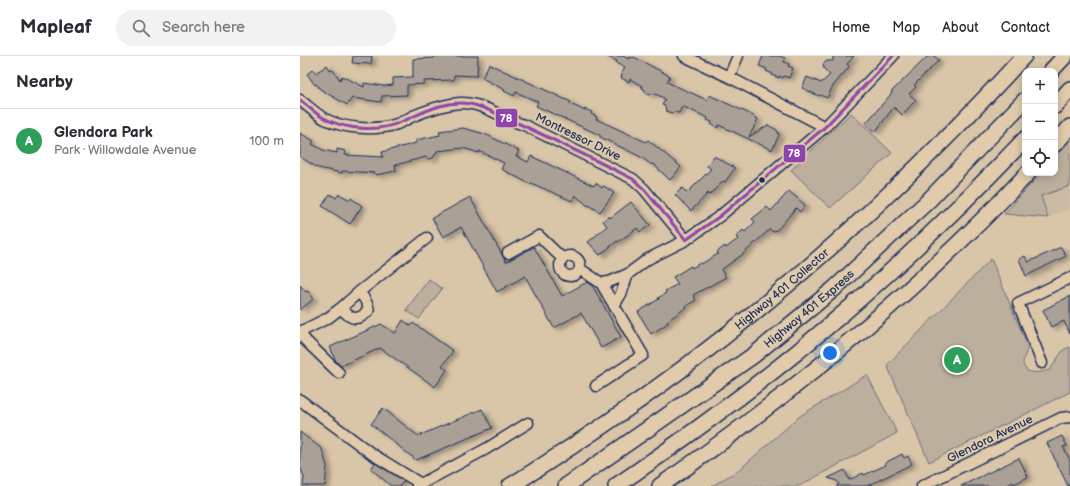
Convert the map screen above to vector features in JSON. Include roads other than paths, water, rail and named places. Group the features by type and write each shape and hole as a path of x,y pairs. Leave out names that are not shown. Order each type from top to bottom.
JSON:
{"highway":[{"name":"Highway 401 Collector","path":"510,486 553,459 643,397 727,335 785,288 858,224 916,169 961,124 1024,56"},
{"path":"1054,68 1065,56"},
{"path":"1057,104 1070,90"},
{"name":"Highway 401 Express","path":"566,486 754,355 835,288 928,201 1022,103"},
{"path":"1058,141 1070,127"},
{"path":"616,486 674,446 740,397 837,319 885,277 943,222 1024,140"},
{"path":"660,486 765,410 851,340 934,266 1025,176"}],"street":[{"path":"684,56 729,77 825,127"},
{"path":"729,77 738,56"},
{"path":"601,283 609,282 628,274 648,259 686,240 720,216 825,127 893,56"},
{"name":"Montressor Drive","path":"300,100 324,118 346,126 362,128 382,128 397,124 422,112 448,105 462,103 475,105 499,114 512,122 524,125 633,179 644,189 686,240"},
{"path":"508,253 539,236 563,259"},
{"path":"339,374 306,341 300,332 328,318 427,238"},
{"path":"568,256 574,256 579,260 580,269 572,275 565,274 560,266 563,259 568,256"},
{"path":"580,269 601,283 643,355 596,386"},
{"path":"614,306 621,294 628,274"},
{"path":"1042,363 1018,303 1070,278"},
{"path":"341,308 348,316 357,318 369,310 365,298 359,292"},
{"path":"300,400 372,454 419,485 486,449 528,423"},
{"name":"Glendora Avenue","path":"922,486 934,484 1061,418 1070,417"}],"place":[{"name":"Glendora Park","path":"957,360"}]}
